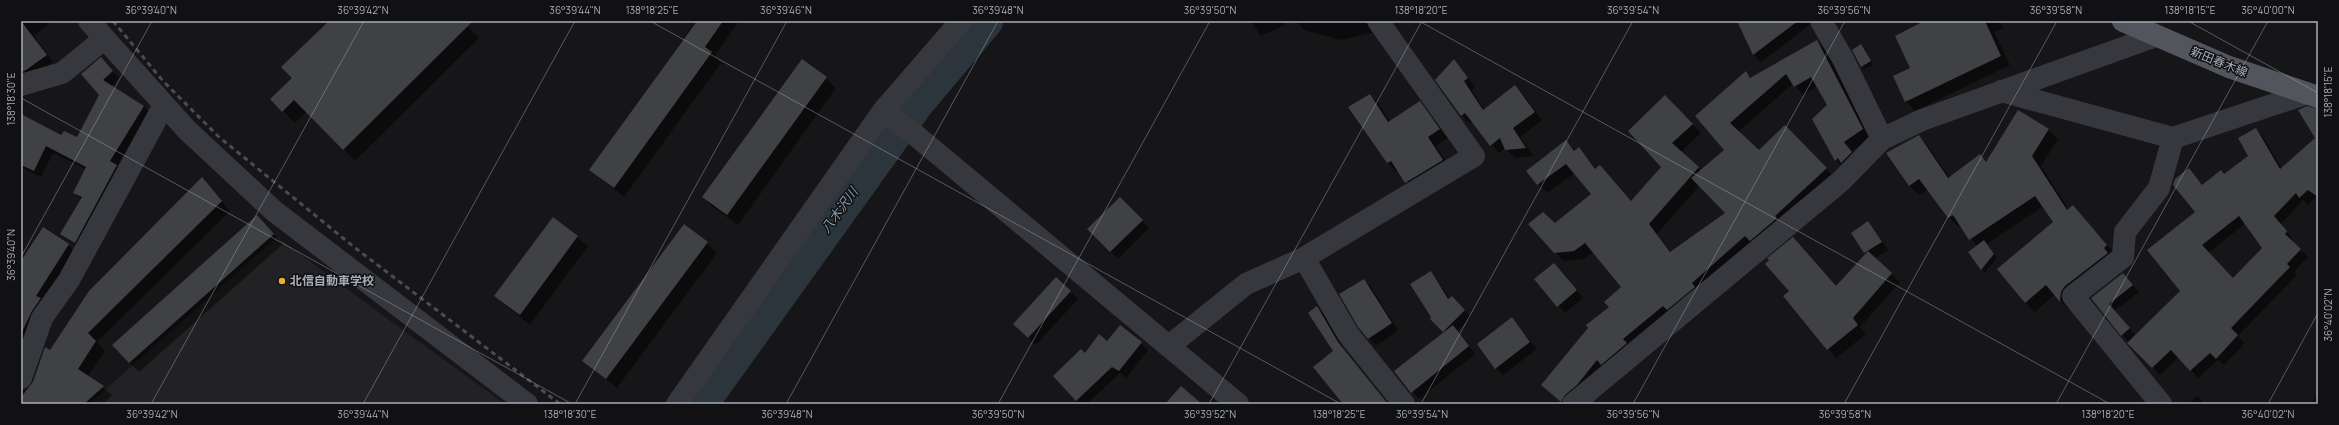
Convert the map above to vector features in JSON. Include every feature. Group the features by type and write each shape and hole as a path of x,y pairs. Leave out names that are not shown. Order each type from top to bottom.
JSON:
{"main road":[{"name":"新田春木線","path":"2123,21 2229,67 2311,95"}],"street":[{"path":"89,21 187,130 274,211 527,404"},
{"path":"677,404 887,114 961,21"},
{"path":"1169,346 1246,284 1304,258 1474,156 1378,21"},
{"path":"1821,21 1843,59 1882,139"},
{"path":"1573,404 1841,181 1882,139 1922,120 2156,36"},
{"path":"21,84 62,74 104,39"},
{"path":"2001,91 2173,138 2311,95"},
{"path":"21,378 42,318 69,280 164,105"},
{"path":"887,114 914,134 1238,404"},
{"path":"2161,404 2073,296 2122,257 2124,232 2159,188 2173,138"},
{"path":"1304,258 1348,334 1404,404"}],"shaded area":[{"name":"北信自動車学校","path":"277,237 396,325 505,404 89,404"}],"building":[{"path":"21,21 47,55 21,72"},
{"path":"329,21 473,21 343,150 294,100 282,112 270,99 292,78 281,67"},
{"path":"697,21 723,21 705,47 712,52 614,188 589,170"},
{"path":"1737,21 1798,21 1753,55"},
{"path":"1924,21 1985,21 2001,56 1905,102 1893,76 1910,68 1895,36"},
{"path":"1817,40 1863,129 1844,142 1852,152 1841,163 1838,158 1835,161 1812,119 1827,105 1811,77 1794,87 1786,74 1730,123 1759,150 1785,125 1827,168 1775,216 1777,218 1750,241 1745,236 1692,283 1695,287 1667,310 1663,306 1623,339 1627,343 1601,365 1597,360 1577,385 1565,395 1561,402 1541,385 1588,328 1586,325 1609,307 1604,302 1621,287 1585,243 1574,251 1554,253 1528,224 1543,212 1555,223 1591,194 1566,164 1537,185 1526,171 1566,140 1574,151 1579,147 1595,169 1600,165 1631,201 1661,167 1628,131 1665,95 1693,124 1672,143 1699,167 1649,224 1670,252 1725,213 1691,178 1724,150 1695,116 1746,71 1750,78"},
{"path":"1861,44 1871,61 1861,67 1852,50"},
{"path":"101,57 113,71 103,80 144,106 110,161 117,165 75,243 60,234 82,197 73,193 86,167 46,146 34,171 21,165 21,114 61,135 64,131 77,137 99,95 81,74"},
{"path":"802,59 827,77 727,215 702,197"},
{"path":"1454,59 1468,78 1464,81 1483,110 1515,85 1535,112 1513,128 1526,148 1505,150 1500,138 1490,146 1465,113 1461,116 1435,80"},
{"path":"1370,94 1388,122 1420,101 1440,129 1428,137 1443,160 1405,183 1391,161 1387,163 1348,107"},
{"path":"2307,106 2318,109 2318,197 2308,190 2299,198 2296,193 2274,216 2287,231 2285,234 2301,249 2287,264 2290,267 2231,328 2238,335 2216,359 2210,353 2190,371 2171,350 2152,368 2127,343 2180,291 2147,250 2195,212 2173,185 2175,179 2189,168 2202,185 2221,170 2224,174 2248,156 2238,138 2256,128 2280,169 2315,138 2298,110","holes":["2239,216 2262,248 2233,278 2202,245"]},
{"path":"2018,110 2049,129 2032,156 2067,210 2073,205 2107,245 2104,248 2108,253 2065,286 2061,292 2060,302 2046,285 2025,303 1997,269 2053,222 2035,196 1969,240 1953,215 1948,218 1919,179 1909,186 1886,153 1919,135 1948,178 1980,154 1986,162"},
{"path":"202,177 222,201 88,333 96,341 78,369 104,386 84,404 21,404 21,397 33,382 45,347 50,350 89,291"},
{"path":"1120,197 1143,220 1110,252 1087,229"},
{"path":"257,215 274,234 129,363 112,345"},
{"path":"553,217 578,236 520,315 494,296"},
{"path":"1868,221 1882,242 1864,253 1851,233"},
{"path":"684,224 708,242 606,379 582,361"},
{"path":"43,227 69,244 36,296 41,298 32,311 21,334 21,261"},
{"path":"1793,237 1836,286 1868,251 1892,273 1853,318 1858,325 1827,350 1783,296 1789,291 1765,264 1769,260 1767,258"},
{"path":"1984,240 1994,254 1981,270 1968,252"},
{"path":"1554,263 1577,290 1557,307 1534,279"},
{"path":"1431,271 1448,299 1452,296 1465,310 1443,332 1430,319 1431,317 1410,284"},
{"path":"2123,273 2133,285 2109,304 2130,328 2121,336 2091,298"},
{"path":"1056,277 1071,291 1028,338 1013,324"},
{"path":"1364,279 1392,323 1368,339 1358,327 1339,294"},
{"path":"1317,306 1338,342 1388,404 1343,404 1313,367 1333,351 1308,313"},
{"path":"1512,317 1530,342 1495,369 1477,344"},
{"path":"1120,325 1142,342 1119,371 1112,367 1076,401 1053,376 1081,349 1085,353 1099,334 1107,341"},
{"path":"1453,325 1469,346 1411,393 1394,371"},
{"path":"1181,386 1202,404 1165,404"}],"waterway":[{"name":"八木沢川","path":"700,404 916,103 985,21"}],"railway":[{"path":"113,21 163,81 219,137 354,247 560,404"}],"place":[{"name":"北信自動車学校","path":"282,281"}]}
